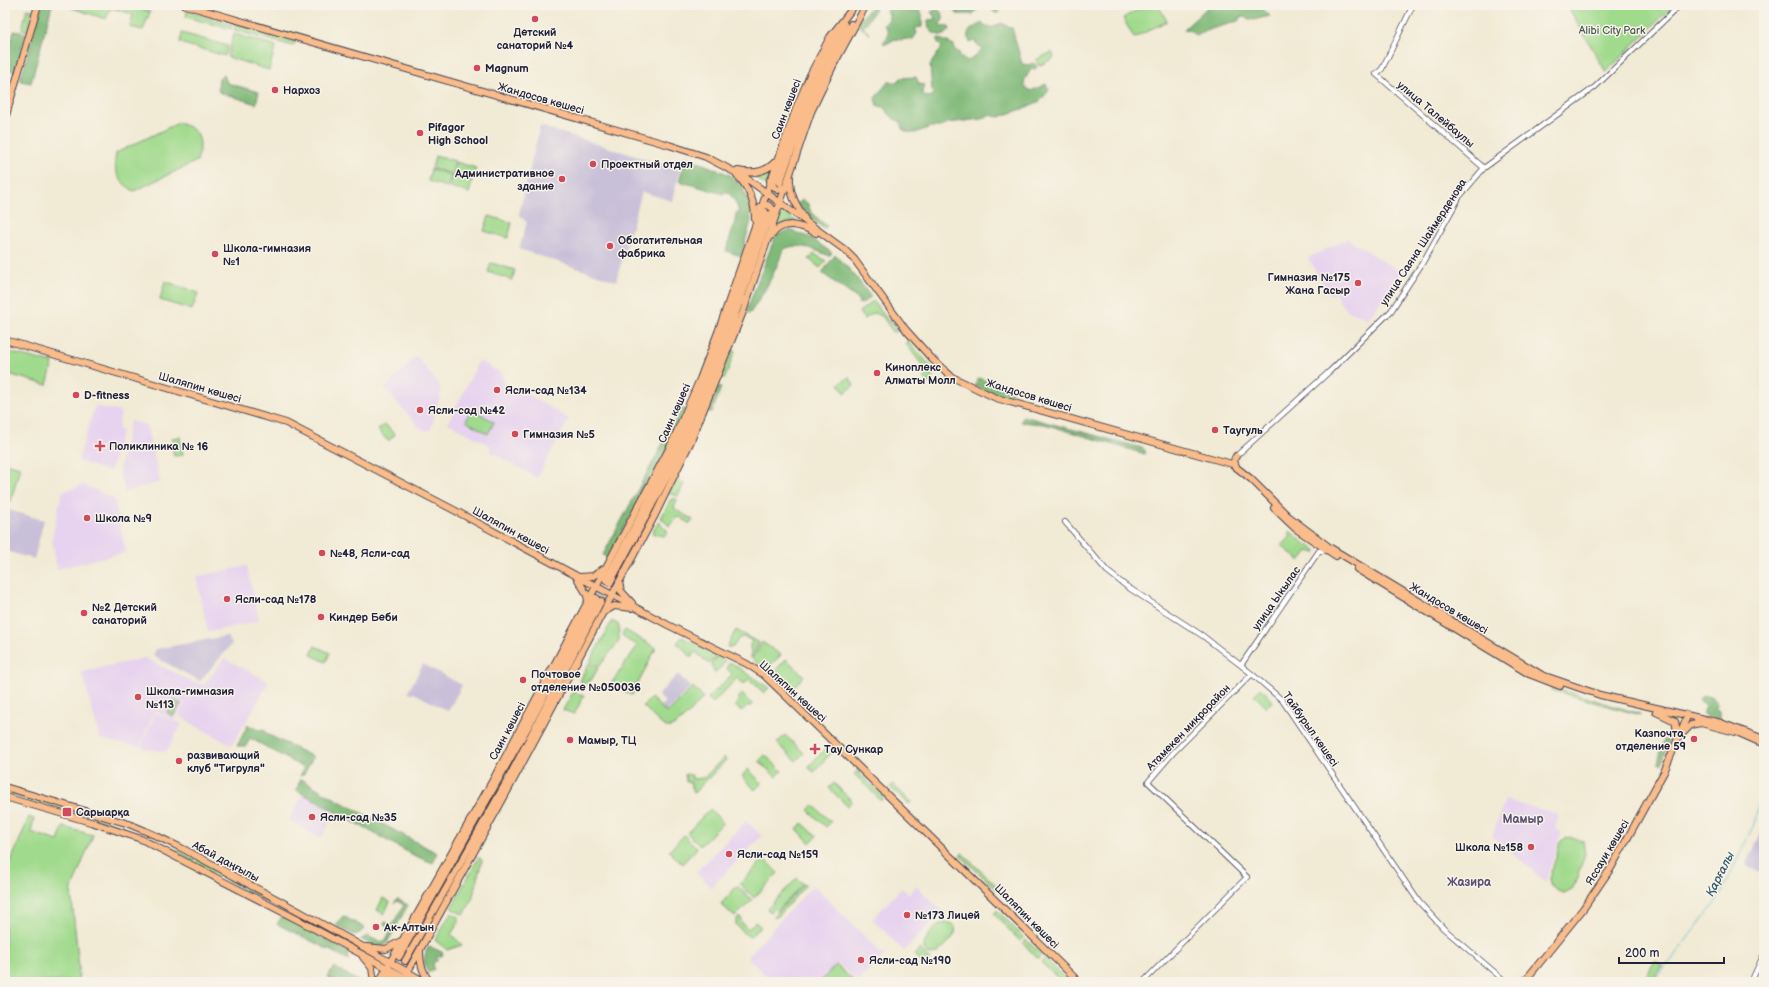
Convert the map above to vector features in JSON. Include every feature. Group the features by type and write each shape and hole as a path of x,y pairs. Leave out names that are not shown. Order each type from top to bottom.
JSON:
{"main road":[{"path":"5,119 38,5"},
{"name":"Жандосов көшесі","path":"185,5 700,155 732,169 845,250 854,259 906,330 932,359 952,377 996,398 1236,466 1288,516 1328,549 1542,675 1600,695 1687,717"},
{"name":"Саин көшесі","path":"777,183 792,131 813,82 834,40 855,5"},
{"name":"Саин көшесі","path":"605,581 609,561 649,488 685,414 706,363 754,225 780,203 777,183 778,157 797,106 818,59 832,34 855,5"},
{"name":"Саин көшесі","path":"405,976 510,787 655,515 692,441 740,319 767,242 768,212 766,192 791,169 811,112 855,23 866,5"},
{"name":"Саин көшесі","path":"777,183 806,110 839,42 852,21 866,5"},
{"path":"732,169 746,173 758,172 770,167 778,157"},
{"path":"732,169 744,183 749,192 754,212 754,225"},
{"path":"791,169 791,194 796,206 807,223"},
{"name":"Саин көшесі","path":"483,815 596,595 685,439 720,350 768,212"},
{"name":"Жандосов көшесі","path":"807,223 843,252 867,278"},
{"path":"767,242 776,230 785,225 798,225 820,235"},
{"name":"Шаляпин көшесі","path":"5,340 280,420 382,472 576,577 596,595 610,598 637,609 747,664 764,675 1079,982"},
{"path":"706,363 720,350"},
{"path":"718,377 720,350"},
{"name":"Саин көшесі","path":"605,581 690,417 720,350"},
{"path":"678,440 685,414"},
{"path":"685,439 702,415"},
{"path":"1236,456 1234,461 1236,466"},
{"name":"Жандосов көшесі","path":"1229,463 1288,522 1328,549 1529,674 1550,683 1597,698 1656,712"},
{"path":"576,577 590,577 597,575 609,561"},
{"path":"576,577 586,592 588,600"},
{"path":"605,581 601,582 613,588 617,585 637,609"},
{"name":"Саин көшесі","path":"392,970 404,939 494,778 588,600 596,595"},
{"name":"Саин көшесі","path":"379,982 392,970 528,739 596,595"},
{"path":"600,616 607,609 614,606 637,609"},
{"path":"1656,712 1721,723 1763,741"},
{"path":"1656,712 1675,721 1678,738"},
{"path":"1687,717 1763,741"},
{"name":"Яссауи көшесі","path":"1524,982 1583,909 1611,868 1664,772 1687,717"},
{"path":"1678,738 1685,730 1696,723 1710,725"},
{"path":"507,752 529,726"},
{"path":"518,772 528,739"},
{"path":"483,815 494,778"},
{"name":"Абай даңғылы","path":"5,787 145,830 199,857 361,946 392,970"},
{"path":"483,815 510,787"},
{"name":"Абай даңғылы","path":"5,797 126,833 141,839 392,970 425,982"},
{"path":"126,833 128,824"},
{"path":"141,839 145,830"},
{"path":"300,921 304,919 304,914"},
{"path":"361,946 386,949 404,939"},
{"path":"352,949 369,963 374,972 374,982"},
{"path":"420,949 420,965 430,982"},
{"path":"392,970 405,976"},
{"name":"Абай даңғылы","path":"405,976 413,982"}],"street":[{"name":"улица Талейбаулы","path":"1413,5 1382,69 1376,74 1484,168"},
{"name":"улица Саяна Шаймерденова","path":"1229,463 1330,371 1391,311 1423,262 1460,196 1484,168 1595,87 1680,5"},
{"name":"Тайбурыл көшесі","path":"1065,522 1098,562 1116,579 1203,636 1241,665 1282,700 1419,902 1443,928 1506,982"},
{"name":"улица Ыкылас","path":"1241,665 1319,551 1328,549"},
{"name":"Атамекен микрорайон","path":"1143,982 1247,876 1148,782 1173,753 1252,674"},
{"path":"1751,982 1764,954"}],"shaded area":[{"path":"540,126 680,170 672,201 642,192 616,281 519,249 527,223 519,214"},
{"name":"Гимназия №175 Жана Гасыр","path":"1348,239 1400,272 1369,319 1350,312 1341,304 1335,293 1330,296 1308,258"},
{"name":"Ясли-сад №42","path":"416,356 440,386 441,392 431,429 426,431 419,427 385,389"},
{"name":"Гимназия №5","path":"479,361 502,374 504,381 502,384 528,395 569,419 537,478 489,451 491,446 448,423"},
{"name":"Поликлиника № 16","path":"95,406 121,412 118,429 122,431 110,472 78,461"},
{"path":"130,421 146,425 160,482 125,492 119,470"},
{"name":"Школа №9","path":"84,485 114,499 126,552 57,569 52,538 62,492"},
{"path":"5,509 44,520 34,559 5,551"},
{"name":"Ясли-сад №178","path":"247,566 259,621 208,632 196,577"},
{"path":"227,636 232,644 200,681 153,656 156,649"},
{"path":"145,658 193,682 204,685 224,658 269,682 232,746 179,716 186,697 175,720 155,711 139,747 100,739 82,672"},
{"path":"423,664 462,685 448,711 414,693 411,694 408,692"},
{"path":"678,674 691,687 666,712 660,706 665,702 658,695"},
{"path":"156,713 182,724 166,752 143,748 141,745"},
{"name":"Ясли-сад №35","path":"303,794 335,813 321,839 289,820"},
{"path":"1505,800 1558,814 1555,829 1561,832 1546,882 1492,836"},
{"name":"Ясли-сад №159","path":"746,821 762,836 711,887 696,872"},
{"path":"1764,826 1764,868 1761,873 1746,866"},
{"path":"813,885 884,956 859,982 838,964 821,981 822,982 773,982 747,957"},
{"name":"№173 Лицей","path":"916,886 942,911 904,951 872,919 902,888 908,894"}],"green space":[{"path":"42,5 52,5 31,83 20,81"},
{"path":"70,5 129,5 150,12 143,30 130,27 133,14 111,8 106,19 69,7"},
{"path":"873,5 876,5 876,8 863,28 870,34 859,26 859,21"},
{"path":"888,5 912,5 917,11 920,11 922,14 922,27 915,28 917,33 913,39 895,39 886,44 883,43 888,36 888,30 884,25 889,19 889,14 886,10 890,8"},
{"path":"951,5 982,5 973,14 957,14"},
{"path":"987,5 1000,5 1000,11 996,14"},
{"path":"1146,5 1158,5 1167,21 1134,38 1123,18"},
{"path":"1210,5 1259,5 1270,16 1253,20 1240,16 1240,20 1196,35 1189,30 1184,29"},
{"name":"Alibi City Park","path":"1567,5 1674,5 1606,72"},
{"path":"27,9 33,10 27,31 22,29"},
{"path":"939,10 943,15 943,20 939,25 950,28 949,31 942,36 934,33 929,27 928,20 936,19 931,12"},
{"path":"187,11 232,25 231,29 186,17"},
{"path":"982,23 984,26 995,27 1001,23 1012,28 1022,64 1028,65 1034,63 1037,66 1035,69 1031,69 1024,81 1025,87 1031,91 1046,84 1049,90 1040,101 999,117 989,115 981,119 947,123 940,127 930,127 915,133 902,129 901,122 894,119 883,107 877,106 875,98 888,82 897,82 901,78 916,77 919,84 925,85 922,91 923,96 930,97 935,93 932,90 930,65 942,47 938,43 938,38 954,45 954,50 959,52 960,56 968,61 976,56 982,49 974,41 970,42 968,35 970,30"},
{"path":"236,24 294,41 295,43 293,46 234,30"},
{"path":"14,31 26,33 16,70 13,71 5,68 5,66"},
{"path":"182,33 228,46 225,56 180,43"},
{"path":"234,34 276,46 269,70 227,57"},
{"path":"1052,52 1054,58 1039,66 1036,60"},
{"path":"224,75 227,83 259,92 256,104 219,92 219,78"},
{"path":"178,123 191,128 198,136 200,147 197,161 134,191 124,184 120,180 116,171 116,153"},
{"path":"435,156 455,161 451,174 432,168"},
{"path":"686,157 730,175 742,186 750,207 751,221 741,256 726,251 736,213 739,213 734,200 725,191 723,194 679,181"},
{"path":"456,162 476,168 472,180 453,174"},
{"path":"772,168 766,185 751,175"},
{"path":"431,169 451,175 447,187 428,181"},
{"path":"452,175 472,181 469,193 449,187"},
{"path":"803,200 808,204 811,213 827,226 824,229 802,211 797,204"},
{"path":"780,209 797,222 787,222 773,229"},
{"path":"489,216 512,223 508,238 484,231"},
{"path":"790,230 811,238 832,253 829,256 800,246 788,247 783,250 773,275 750,313 746,312 773,242 777,235"},
{"path":"814,254 826,261 820,268 809,259"},
{"path":"835,255 852,272 871,297 861,304 858,303 859,300 822,273"},
{"path":"491,263 515,270 512,280 488,272"},
{"path":"165,281 198,293 192,310 160,300"},
{"path":"873,301 897,331 896,332 893,332 882,316 874,313 864,319 859,312"},
{"path":"908,341 935,371 928,384 925,379 923,366 906,344"},
{"path":"732,350 735,351 725,378 721,377"},
{"path":"5,351 53,363 47,385 5,373"},
{"path":"849,377 854,385 845,393 839,384"},
{"path":"979,378 1013,393 1007,399 975,386"},
{"path":"718,386 721,387 712,412 708,412"},
{"path":"682,408 686,410 654,475 607,558 603,555"},
{"path":"472,409 494,422 488,434 466,421"},
{"path":"1023,416 1142,448 1145,450 1145,454 1044,424 1021,422"},
{"path":"385,424 395,435 388,441 378,430"},
{"path":"180,437 183,455 174,456 171,438"},
{"path":"5,463 20,467 11,501 5,500"},
{"path":"677,477 684,484 678,496 668,493"},
{"path":"671,499 677,499 674,507 675,509 693,520 690,524 680,517 676,518 669,526 661,518"},
{"path":"659,522 667,530 667,534 663,536 652,533"},
{"path":"1290,531 1304,543 1316,550 1315,553 1308,551 1300,561 1282,546 1290,537"},
{"path":"612,621 619,625 619,641 598,666 590,661"},
{"path":"625,630 656,648 632,695 611,684 638,645 627,640 622,635"},
{"path":"736,630 759,643 751,658 750,645 752,641 745,637 739,638 733,647 727,647"},
{"path":"682,637 717,656 709,664 696,652 691,657 677,643"},
{"path":"762,642 781,655 767,669 752,659"},
{"path":"315,646 330,653 326,662 311,655"},
{"path":"718,656 725,662 715,673 711,664"},
{"path":"786,659 804,676 793,688 775,671"},
{"path":"730,662 769,688 764,693 749,679 744,684 737,678 713,703 708,698 732,674 726,668"},
{"path":"589,663 598,668 592,679 584,684 580,681"},
{"path":"693,687 703,698 681,721 671,727 661,724 643,706 651,698 667,713"},
{"path":"1553,687 1640,714 1640,715 1551,690"},
{"path":"1261,688 1273,701 1266,707 1254,695"},
{"path":"573,692 584,696 574,714 563,710"},
{"path":"742,694 752,704 743,710 739,710 735,705 740,700 738,698"},
{"path":"1704,695 1712,698 1718,705 1715,708 1719,712 1719,720 1702,714 1706,707 1699,699"},
{"path":"174,700 181,704 173,716 167,712"},
{"path":"248,725 260,730 264,729 267,734 313,757 304,774 300,776 304,768 250,738 246,746 237,746"},
{"path":"785,735 804,753 796,761 777,743"},
{"path":"1664,739 1669,740 1662,764 1658,763"},
{"path":"827,747 832,752 814,772 808,767"},
{"path":"765,755 782,771 776,777 759,761"},
{"path":"724,757 726,760 694,793 690,782 686,782 685,774 692,775 692,779 704,778"},
{"path":"748,769 762,783 755,790 742,776"},
{"path":"857,771 884,797 881,801 854,774"},
{"path":"301,779 437,853 433,863 415,856 296,790"},
{"path":"834,783 852,801 847,806 829,788"},
{"path":"893,784 911,802 909,804 890,787"},
{"path":"5,791 125,828 102,823 5,794"},
{"path":"813,805 831,822 826,827 808,810"},
{"path":"710,809 723,823 700,846 687,833"},
{"path":"29,817 34,819 31,832 58,841 63,827 93,835 71,891 79,968 78,982 5,982 5,876"},
{"path":"802,823 817,836 810,843 797,829"},
{"path":"145,835 195,859 194,862 145,839"},
{"path":"684,835 697,848 682,864 669,851"},
{"path":"1572,837 1583,841 1585,854 1575,884 1572,889 1564,893 1554,888 1551,884 1550,878 1560,842 1565,838"},
{"path":"962,853 1000,889 998,891 960,855"},
{"path":"479,857 482,860 472,899 464,915 451,908"},
{"path":"764,859 778,873 754,898 740,884"},
{"path":"198,860 302,917 299,918 196,864"},
{"path":"797,878 803,884 777,911 774,908 770,912 767,909"},
{"path":"804,884 806,885 777,917 773,917"},
{"path":"737,886 752,900 735,917 721,904"},
{"path":"383,898 390,902 384,914 377,910"},
{"path":"397,899 408,905 387,943 383,946 375,947 361,939 368,936 379,942 386,940 392,929 384,925 385,922 392,925 404,905 397,901 394,904"},
{"path":"997,910 1024,938 1020,941 994,914"},
{"path":"451,913 459,917 459,922 451,934 462,945 447,950 435,940"},
{"path":"282,916 347,951 349,960 277,924"},
{"path":"343,916 365,928 360,933 354,935 336,925"},
{"path":"740,917 742,919 740,921 748,929 755,922 761,927 749,937 736,925 736,920"},
{"path":"946,922 953,925 955,928 953,937 936,954 929,955 924,949 924,945 928,937 934,929"},
{"path":"1026,940 1042,955 1038,959 1023,943"},
{"path":"428,946 442,952 443,955 436,958 438,960 433,963 434,969 428,973 424,960"},
{"path":"920,949 930,959 924,965 914,955"},
{"path":"1045,958 1069,982 1062,982 1041,962"},
{"path":"1655,961 1663,967 1651,982 1645,977"},
{"path":"836,965 855,982 824,982 822,980"},
{"path":"334,967 360,982 335,982 327,977"}],"waterway":[{"name":"Қарғалы","path":"1654,982 1720,896 1754,824 1764,782"}],"tunnel":[{"path":"766,210 775,182"},
{"path":"770,212 780,185"},
{"path":"596,598 606,580"},
{"path":"601,601 610,583"}],"place":[{"name":"Детский санаторий №4","path":"535,19"},
{"name":"Magnum","path":"477,68"},
{"name":"Нархоз","path":"275,90"},
{"name":"Pifagor High School","path":"420,133"},
{"name":"Проектный отдел","path":"593,164"},
{"name":"Административное здание","path":"562,179"},
{"name":"Обогатительная фабрика","path":"610,246"},
{"name":"Школа-гимназия №1","path":"215,254"},
{"name":"Гимназия №175 Жана Гасыр","path":"1358,283"},
{"name":"Киноплекс Алматы Молл","path":"877,373"},
{"name":"Ясли-сад №134","path":"497,390"},
{"name":"D-fitness","path":"76,395"},
{"name":"Ясли-сад №42","path":"420,410"},
{"name":"Таугуль","path":"1215,430"},
{"name":"Гимназия №5","path":"515,434"},
{"name":"Поликлиника № 16","path":"100,446"},
{"name":"Школа №9","path":"87,518"},
{"name":"№48, Ясли-сад","path":"322,553"},
{"name":"Ясли-сад №178","path":"227,599"},
{"name":"№2 Детский санаторий","path":"84,613"},
{"name":"Киндер Беби","path":"321,617"},
{"name":"Почтовое отделение №050036","path":"523,680"},
{"name":"Школа-гимназия №113","path":"138,697"},
{"name":"Казпочта, отделение 59","path":"1694,739"},
{"name":"Мамыр, ТЦ","path":"570,740"},
{"name":"Тау Сункар","path":"815,749"},
{"name":"развивающий клуб \"Тигруля\"","path":"179,761"},
{"name":"Сарыарқа","path":"67,812"},
{"name":"Ясли-сад №35","path":"312,817"},
{"name":"Школа №158","path":"1531,847"},
{"name":"Ясли-сад №159","path":"729,854"},
{"name":"№173 Лицей","path":"907,915"},
{"name":"Ак-Алтын","path":"376,927"},
{"name":"Ясли-сад №190","path":"861,960"}],"district":[{"name":"Мамыр","path":"1523,819"},
{"name":"Жазира","path":"1469,882"}]}
